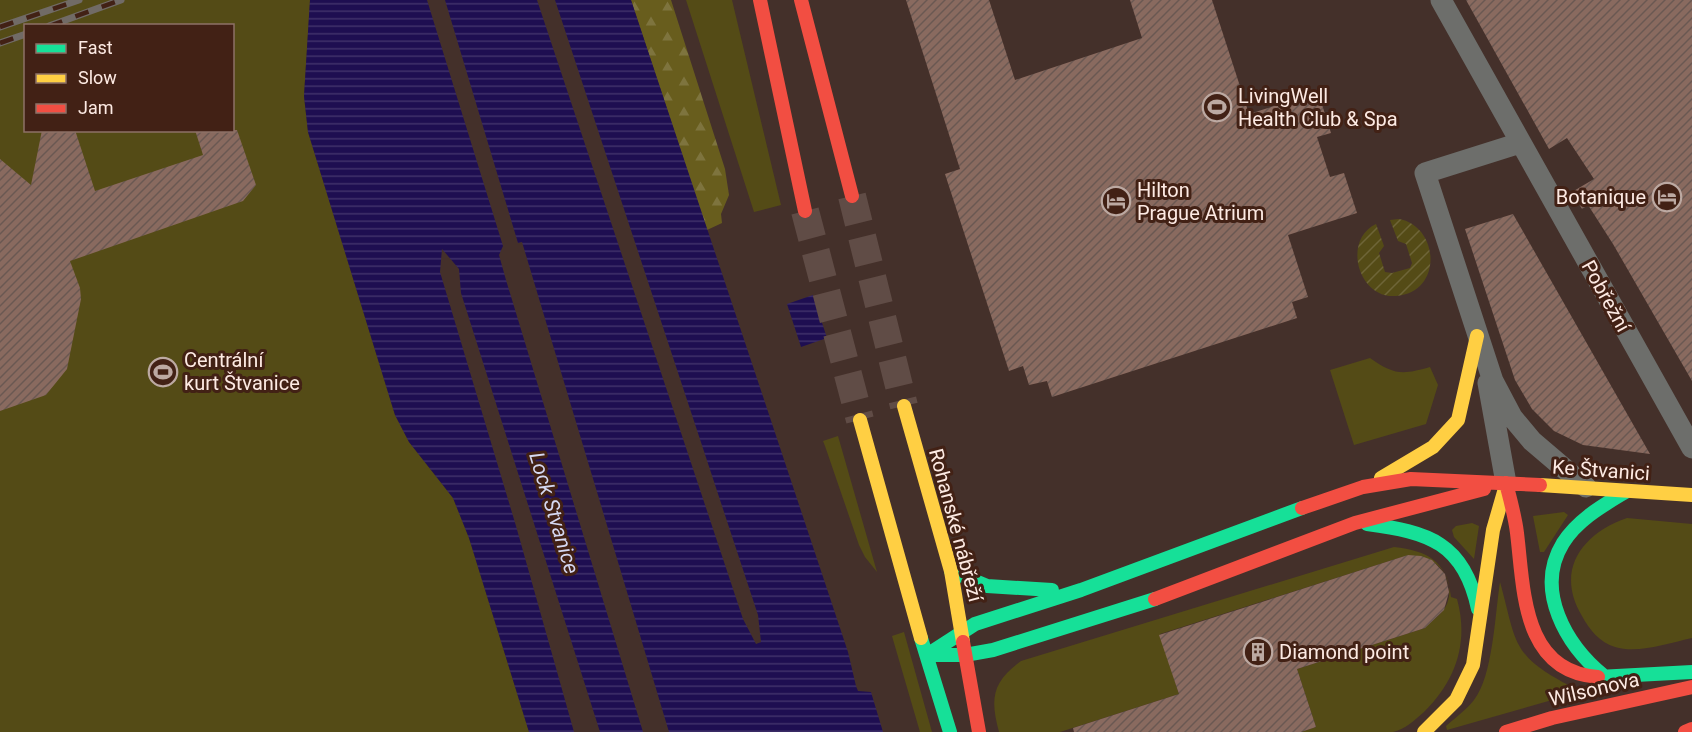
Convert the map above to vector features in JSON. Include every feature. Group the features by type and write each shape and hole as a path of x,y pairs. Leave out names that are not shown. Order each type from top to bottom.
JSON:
{"main road":[{"path":"760,0 805,211"},
{"path":"801,0 852,196"},
{"path":"927,655 975,624 1081,590 1256,524 1363,488 1436,447 1451,432 1458,420 1478,336"},
{"name":"Rohanské nábřeží","path":"904,406 951,571 979,732"},
{"path":"860,420 950,732"},
{"name":"Ke Štvanici","path":"1363,488 1432,478 1692,495"},
{"path":"927,655 965,655 993,650 1168,595 1355,523 1506,483"},
{"path":"1424,732 1447,711 1465,686 1473,665 1493,530 1506,483"},
{"path":"1506,483 1517,532 1523,597 1533,630 1549,654 1564,667 1581,675 1692,672"},
{"path":"1604,676 1577,653 1565,633 1555,601 1554,571 1561,545 1575,526 1627,491"},
{"path":"1355,523 1416,532 1441,543 1451,551 1467,574 1478,604 1480,626"},
{"path":"951,571 969,582 996,590 1081,590"},
{"name":"Wilsonova","path":"1506,732 1552,718 1692,687"},
{"path":"1685,732 1692,729"}],"street":[{"name":"Pobřežní","path":"1441,0 1692,448"},
{"path":"1520,143 1425,172 1493,381 1512,417 1532,441 1586,487"},
{"path":"1478,336 1506,483"}],"shaded area":[{"name":"Centrální kurt Štvanice","path":"0,0 310,0 304,96 308,132 395,415 409,442 453,498 469,538 529,732 0,732"},
{"path":"686,0 732,0 781,205 754,212"},
{"path":"1399,219 1412,224 1422,233 1428,245 1430,259 1429,272 1422,283 1412,292 1396,296 1383,294 1372,288 1364,279 1357,255 1359,242 1376,224 1384,246 1379,253 1385,272 1392,273 1410,268 1412,263 1406,244 1398,241 1390,220"},
{"path":"1370,358 1398,372 1430,367 1438,385 1426,424 1354,445 1330,370"},
{"path":"838,436 877,572 859,545 823,441"},
{"path":"1564,512 1568,515 1544,552 1540,552 1533,516"},
{"path":"1627,518 1692,524 1692,638 1654,647 1624,649 1600,639 1582,616 1574,600 1571,584 1572,569 1577,556 1585,544 1597,534"},
{"path":"1472,523 1479,526 1474,559 1454,537 1452,530 1456,526"},
{"path":"1394,547 1426,555 1440,566 1445,574 1431,561 1422,557 1402,557 1160,634 1179,694 1060,732 999,732 994,701 996,692 1004,676 1021,661"},
{"path":"1500,582 1514,634 1526,656 1537,666 1572,687 1573,694 1447,730 1446,726 1474,700 1485,676 1492,644"},
{"path":"1449,584 1451,597 1457,599 1460,615 1460,645 1452,674 1424,712 1406,727 1393,732 1301,732 1316,727 1297,669 1425,628 1445,608"},
{"path":"904,632 932,732 920,732 892,636"}],"green space":[{"path":"631,0 671,0 725,169 729,195 721,214 722,223 707,230"}],"water":[{"name":"Lock Stvanice","path":"310,0 427,0 503,246 499,255 506,280 643,732 600,732 461,293 459,269 442,249 440,272 516,526 574,732 529,732 469,538 453,498 409,442 395,415 308,132 304,96"},
{"path":"445,0 537,0 743,619 756,644 761,642 758,615 555,0 631,0 848,652 856,686 858,691 871,692 883,732 669,732 522,242 518,243"},
{"path":"813,295 827,338 801,347 787,304"}],"building":[{"name":"Hilton Prague Atrium","path":"906,0 989,0 1015,80 1142,38 1130,0 1212,0 1249,114 1318,92 1331,133 1317,137 1330,177 1344,173 1357,213 1288,235 1308,297 1292,302 1297,318 1052,397 1047,381 1029,385 1023,366 1009,371 945,174 960,169"},
{"path":"1466,0 1692,0 1692,381 1613,244 1588,205 1582,209 1572,192 1594,179 1567,138 1549,149"},
{"path":"237,130 256,185 243,201 70,261 80,288 81,299 67,369 46,395 0,411 0,159 31,185 42,132 76,132 95,191 203,155 196,132 234,132"},
{"path":"1513,214 1650,454 1583,445 1554,431 1532,409 1515,380 1465,229"},
{"name":"Diamond point","path":"1408,555 1432,560 1445,574 1449,592 1444,610 1425,628 1297,669 1316,727 1301,732 1074,732 1073,728 1179,694 1159,635"}],"tunnel":[{"path":"852,196 904,406"},
{"path":"805,211 860,420"}],"railway":[{"path":"0,27 79,0"},
{"path":"55,24 121,0"},
{"path":"0,43 24,35"}],"traffic: fast":[{"path":"1604,676 1577,649 1567,633 1558,616 1553,598 1552,579 1555,561 1569,534 1592,513 1627,491"},
{"path":"927,655 975,624 1081,590 1302,508"},
{"path":"1367,524 1409,531 1440,545 1453,555 1463,569 1472,587 1478,609"},
{"path":"951,571 987,586 1052,590"},
{"path":"927,655 965,655 993,650 1155,599"},
{"path":"921,638 950,732"},
{"path":"1598,677 1692,672"}],"traffic: slow":[{"path":"1381,478 1433,447 1458,420 1477,336"},
{"path":"904,406 951,571 963,642"},
{"path":"860,420 921,638"},
{"path":"1424,732 1456,700 1473,665 1493,530 1506,485"},
{"path":"1540,485 1692,495"}],"traffic: jam":[{"path":"760,0 805,211"},
{"path":"801,0 852,196"},
{"path":"1302,508 1363,487 1411,479 1540,485"},
{"path":"1506,483 1516,527 1526,602 1541,644 1554,660 1573,672 1598,677"},
{"path":"1155,599 1355,523 1484,489"},
{"path":"963,642 979,732"},
{"path":"1506,732 1552,718 1692,687"},
{"path":"1685,732 1692,729"}],"place":[{"name":"LivingWell Health Club & Spa","path":"1217,107"},
{"name":"Botanique","path":"1667,197"},
{"name":"Hilton Prague Atrium","path":"1116,201"},
{"name":"Centrální kurt Štvanice","path":"163,372"},
{"name":"Diamond point","path":"1258,652"}]}
